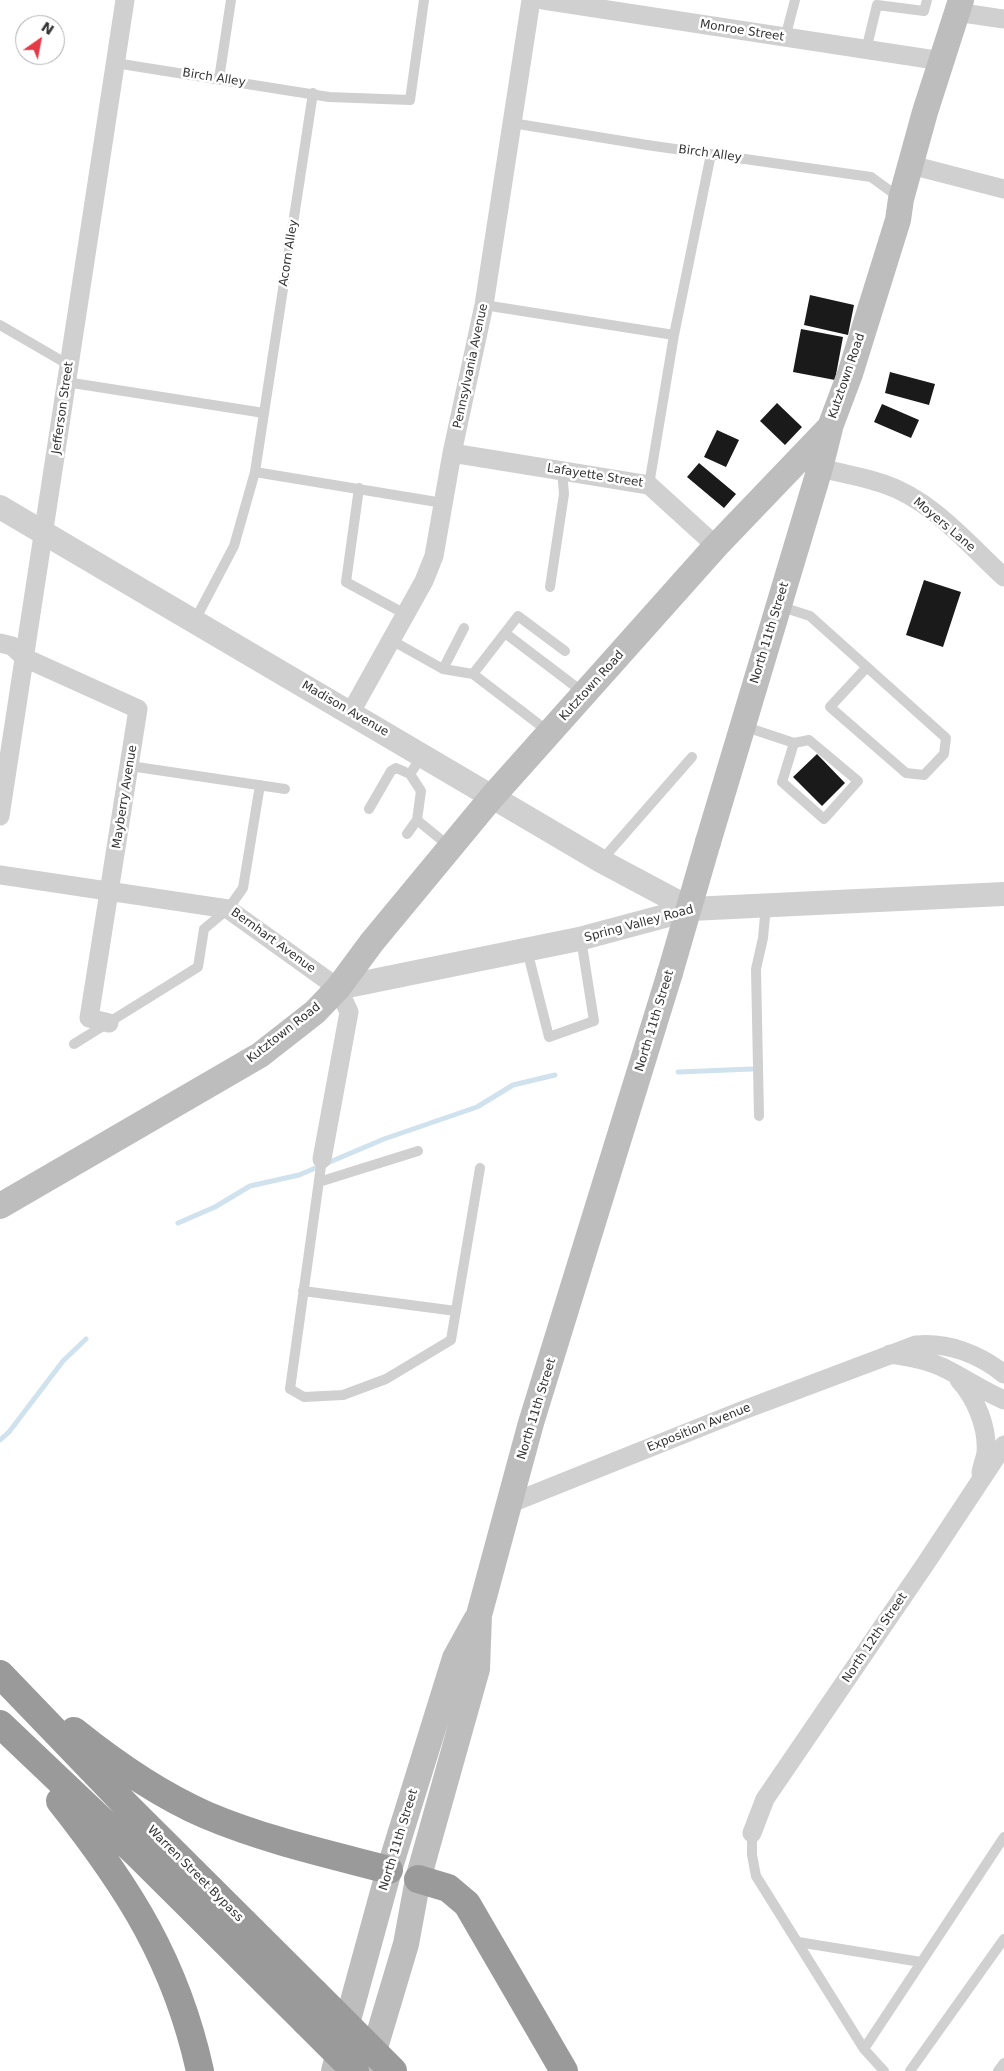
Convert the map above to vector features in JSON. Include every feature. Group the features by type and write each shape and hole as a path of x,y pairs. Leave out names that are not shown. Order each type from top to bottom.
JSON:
{"highway":[{"path":"0,1673 113,1761 180,1802 260,1835 389,1870"},
{"name":"Warren Street Bypass","path":"0,1673 127,1806 393,2071"},
{"path":"0,1725 137,1854 354,2071"},
{"path":"0,1725 110,1866 146,1922 177,1989 200,2071"},
{"path":"418,1879 448,1888 466,1904 564,2071"}],"main road":[{"name":"Kutztown Road","path":"0,1206 260,1055 315,1012 338,988 372,942 492,797 716,546 830,427 850,374 890,247 900,214 901,199 958,6"},
{"name":"North 11th Street","path":"368,2071 406,1944 418,1879 477,1670 479,1615 509,1504 670,973 820,468 830,427"},
{"name":"North 11th Street","path":"334,2071 389,1870 455,1658 479,1615"},
{"path":"389,1870 418,1879"}],"street":[{"name":"Jefferson Street","path":"0,816 45,533 125,0"},
{"name":"Pennsylvania Avenue","path":"351,712 424,581 434,556 452,453 484,304 531,0"},
{"name":"Monroe Street","path":"543,0 942,61"},
{"path":"958,6 1004,20"},
{"path":"911,165 1004,188"},
{"name":"Lafayette Street","path":"452,453 649,485 716,546"},
{"name":"Moyers Lane","path":"820,468 884,484 911,496 940,518 1004,577"},
{"name":"Madison Avenue","path":"0,507 351,712 416,765 492,797 601,861 691,909"},
{"name":"Mayberry Avenue","path":"0,643 12,646 25,658 138,709 89,1018 109,1023"},
{"name":"Bernhart Avenue","path":"0,875 228,909 338,988 349,1012 322,1159"},
{"name":"Spring Valley Road","path":"338,988 581,939 691,909 1004,894"},
{"name":"Exposition Avenue","path":"509,1504 889,1353 916,1345 927,1344 965,1351 980,1357 1004,1374"},
{"path":"889,1353 922,1360 945,1368 985,1392 1004,1400"},
{"path":"980,1357 1004,1363"},
{"path":"945,1368 968,1390 981,1418 986,1453 980,1479"},
{"name":"North 12th Street","path":"752,1833 765,1799 1004,1445"}],"lane":[{"path":"219,79 231,0"},
{"name":"Birch Alley","path":"115,63 329,96 410,100 424,0"},
{"path":"785,38 795,0"},
{"path":"866,50 877,4 924,11 927,0"},
{"name":"Acorn Alley","path":"194,622 234,546 255,472 313,93"},
{"name":"Birch Alley","path":"512,123 872,177 901,199"},
{"path":"649,485 674,336 711,154"},
{"path":"484,304 674,336"},
{"path":"0,325 68,373 264,413"},
{"path":"550,587 564,494 562,471"},
{"path":"255,472 443,503"},
{"path":"359,488 346,582 405,614"},
{"path":"778,606 810,616 867,666 946,738 944,754 924,775 906,773 830,706 867,666"},
{"path":"473,674 518,616 565,652"},
{"path":"443,669 464,628"},
{"path":"505,633 585,694"},
{"path":"391,640 443,669 473,674 550,733"},
{"path":"742,726 794,743 809,740 858,781 824,819 782,782 794,743"},
{"path":"601,861 692,757"},
{"path":"369,809 391,771 396,768 416,765 421,792 417,820 407,834"},
{"path":"130,766 285,789"},
{"path":"74,1044 198,967 204,929 228,909 243,888 260,785"},
{"path":"417,820 450,847"},
{"path":"759,1116 756,970 763,938 766,905"},
{"path":"527,950 549,1037 594,1021 581,939"},
{"path":"318,1182 418,1151"},
{"path":"322,1159 290,1389 304,1397 343,1395 386,1379 451,1340 480,1168"},
{"path":"303,1291 456,1311"},
{"path":"752,1833 752,1855 756,1876 864,2049 884,2071"},
{"path":"864,2049 1004,1838"},
{"path":"910,2071 1004,1939"},
{"path":"798,1942 921,1962"},
{"path":"998,2071 1004,2063"}],"building":[{"path":"810,295 854,305 848,335 804,325"},
{"path":"801,329 843,337 835,380 793,372"},
{"path":"890,372 935,384 929,405 885,393"},
{"path":"777,403 802,427 785,445 760,421"},
{"path":"882,404 919,420 911,438 874,422"},
{"path":"717,430 739,440 726,467 704,457"},
{"path":"699,463 736,494 724,508 687,477"},
{"path":"924,580 961,592 943,647 906,635"},
{"path":"817,754 845,783 822,806 793,777"}],"waterway":[{"path":"678,1072 752,1069"},
{"path":"178,1223 215,1207 250,1186 299,1175 384,1139 477,1107 513,1085 555,1075"},
{"path":"0,1440 9,1432 63,1361 86,1339"}]}
